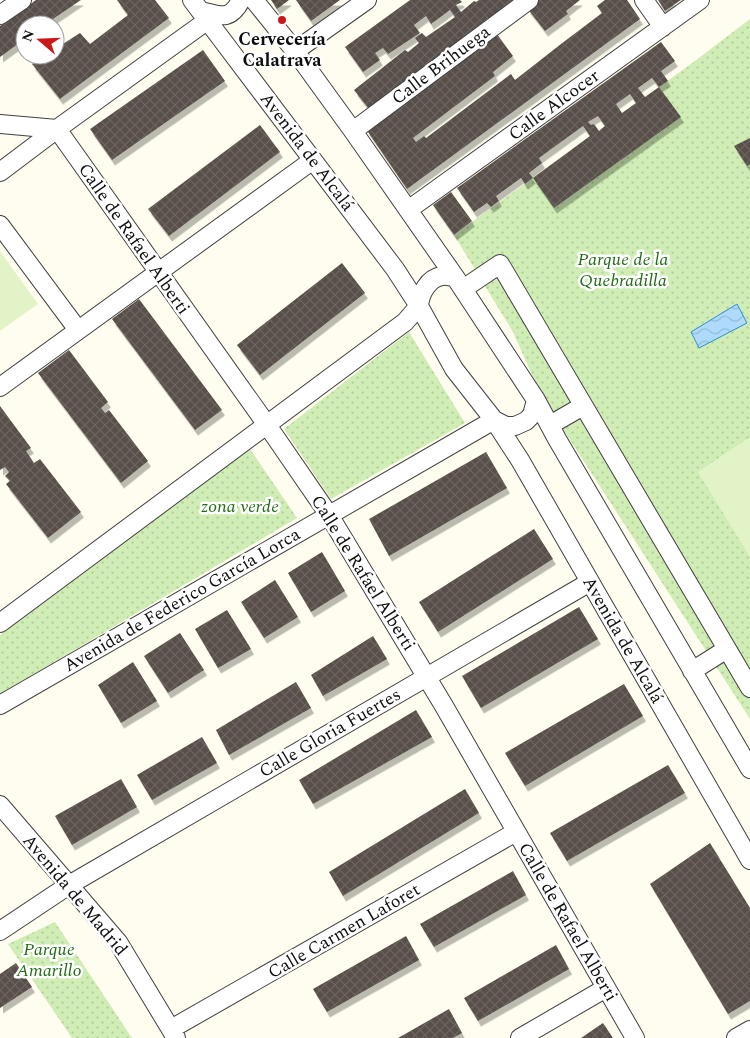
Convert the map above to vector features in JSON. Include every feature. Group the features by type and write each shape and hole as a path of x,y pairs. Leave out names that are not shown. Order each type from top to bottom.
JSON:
{"street":[{"path":"0,15 22,0"},
{"path":"0,172 57,129 201,10 223,16 233,12 241,0"},
{"path":"254,0 353,131 459,283 536,400 750,769"},
{"path":"295,52 367,0"},
{"name":"Calle Brihuega","path":"353,131 528,0"},
{"path":"644,0 663,27"},
{"name":"Calle Alcocer","path":"408,210 700,0"},
{"name":"Avenida de Alcalá","path":"201,10 394,269 419,306 454,369 494,420 520,460 750,860"},
{"path":"0,124 57,129"},
{"name":"Calle de Rafael Alberti","path":"57,129 329,515 426,677 635,1038"},
{"path":"0,386 313,160"},
{"path":"0,225 78,330"},
{"path":"0,623 405,322 419,306 420,297 432,281 442,276 459,283 500,264 750,688"},
{"path":"494,420 506,426 515,426 532,415 536,400"},
{"path":"550,425 583,406"},
{"name":"Avenida de Federico García Lorca","path":"0,705 494,420"},
{"name":"Calle Gloria Fuertes","path":"0,931 69,885 590,582"},
{"path":"692,671 727,650"},
{"name":"Avenida de Madrid","path":"0,805 118,942 174,1034"},
{"name":"Calle Carmen Laforet","path":"174,1034 516,832"},
{"path":"520,1038 606,988"},
{"path":"736,1038 750,1030"}],"green space":[{"name":"Parque de la Quebradilla","path":"750,19 750,719 541,395 513,332 454,235 691,64"},
{"path":"0,251 38,304 0,331"},
{"name":"zona verde","path":"409,332 465,423 331,499 284,429"},
{"path":"750,437 750,557 698,472"},
{"name":"zona verde","path":"250,449 297,518 0,694 0,635"},
{"name":"Parque Amarillo","path":"55,922 132,1038 72,1038 8,944"}],"water":[{"path":"737,304 747,323 699,348 691,332"}],"building":[{"path":"36,0 81,0 59,15 15,15"},
{"path":"117,0 155,0 169,18 60,99 33,65 65,65 65,43 80,33 90,44 128,15"},
{"path":"271,0 289,0 277,9"},
{"path":"296,0 340,0 311,21"},
{"path":"410,0 460,0 462,2 456,5 461,12 474,1 518,0 490,21 488,18 422,72 420,69 369,109 354,90 405,50 408,52 419,43 415,38 422,33 426,37 455,17 450,10 431,24 426,16 414,25 420,33 388,54 383,48 375,53 380,60 363,72 345,47"},
{"path":"537,0 580,0 566,11 568,14 545,31 527,8"},
{"path":"605,0 627,0 640,19 407,189 366,129 494,30 513,56 493,72 495,76 413,138 416,142 424,136 426,138 511,74 515,80 602,13 597,6"},
{"path":"658,0 681,0 665,11"},
{"path":"15,15 15,46 0,57 0,26"},
{"path":"661,42 675,61 661,71 668,81 659,87 681,117 554,208 533,178 525,184 521,178 496,196 499,201 491,207 487,203 474,212 457,188","holes":["652,78 659,87 645,97 638,88","630,94 636,103 622,113 616,104","598,116 605,126 599,131 594,124 591,125 588,122","583,126 590,136 533,178 529,173 542,163 539,158"]},
{"path":"203,50 225,81 112,160 90,129"},
{"path":"260,125 280,152 169,236 148,209"},
{"path":"750,138 750,164 747,166 734,146"},
{"path":"451,192 472,221 454,235 433,205"},
{"path":"342,263 365,293 260,375 237,345"},
{"path":"139,299 222,410 195,430 112,319"},
{"path":"69,350 108,402 101,408 105,413 109,410 148,461 121,483 38,373"},
{"path":"0,406 31,448 26,451 34,463 40,459 81,512 48,538 6,484 10,481 5,476 9,472 5,467 0,470"},
{"path":"486,452 507,488 389,556 369,519"},
{"path":"534,529 553,559 438,632 419,602"},
{"path":"322,552 345,591 311,612 288,573"},
{"path":"275,580 298,617 264,638 241,602"},
{"path":"579,607 598,639 481,708 462,676"},
{"path":"227,610 251,649 218,668 195,629"},
{"path":"180,633 204,670 168,693 144,656"},
{"path":"373,636 387,659 323,696 311,675"},
{"path":"133,662 157,701 121,723 98,685"},
{"path":"296,682 311,708 229,755 216,730"},
{"path":"624,684 643,716 525,786 505,753"},
{"path":"416,710 432,737 313,804 299,780"},
{"path":"202,737 217,763 152,800 137,775"},
{"path":"668,765 685,793 567,861 550,833"},
{"path":"121,779 137,807 72,845 55,816"},
{"path":"465,789 479,813 343,896 329,872"},
{"path":"710,843 750,908 750,1001 728,1014 650,884"},
{"path":"513,871 526,895 434,947 420,924"},
{"path":"406,936 419,960 327,1012 313,989"},
{"path":"556,945 569,969 478,1021 464,998"},
{"path":"16,963 32,987 0,1008 0,974"},
{"path":"449,1009 462,1033 453,1038 398,1038"},
{"path":"603,1023 613,1038 581,1038"}],"place":[{"name":"Cervecería Calatrava","path":"282,20"}]}
